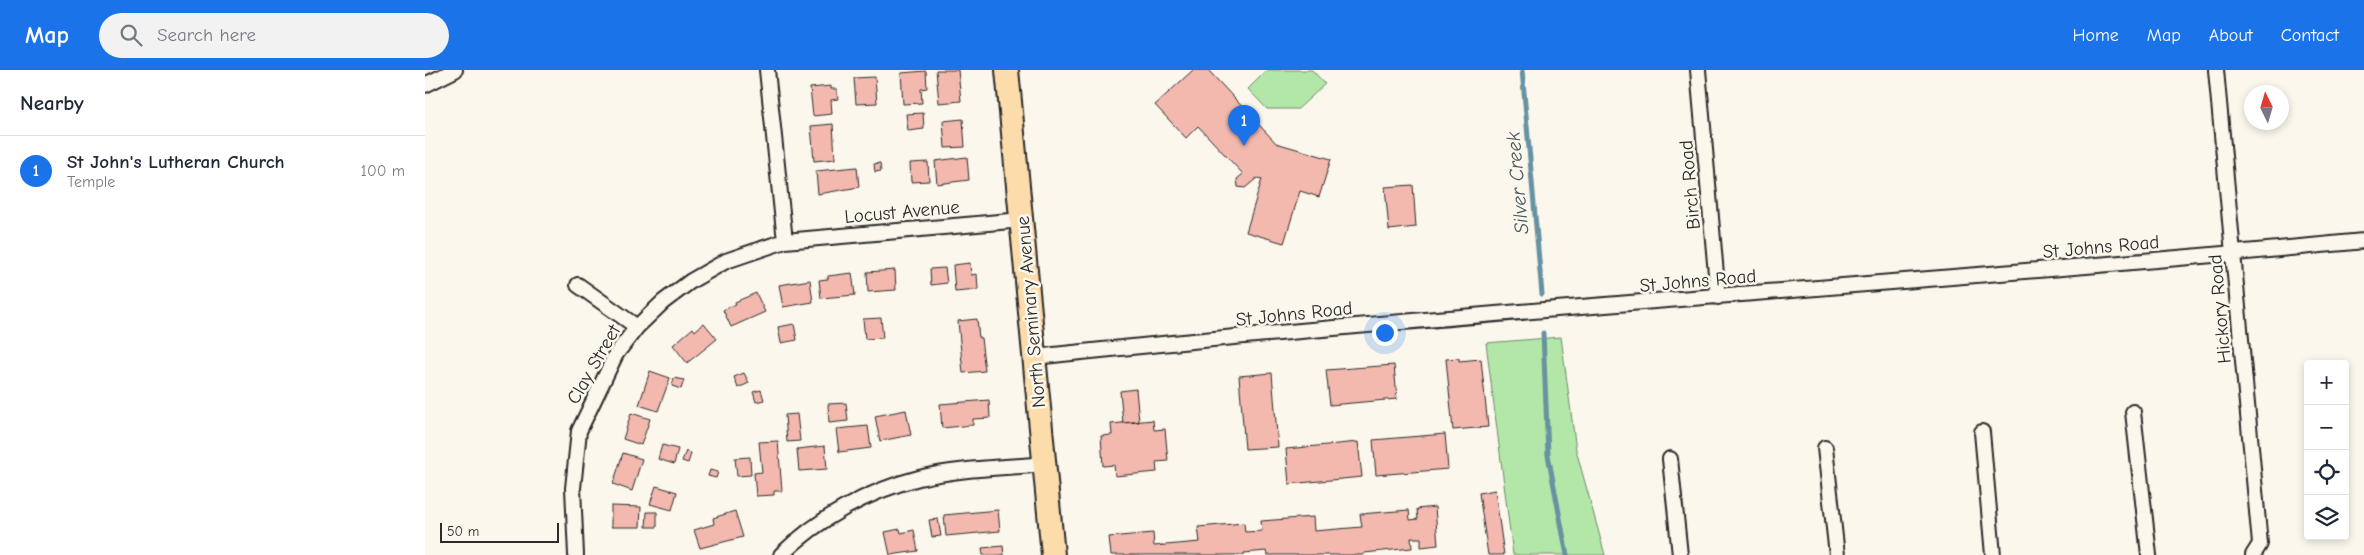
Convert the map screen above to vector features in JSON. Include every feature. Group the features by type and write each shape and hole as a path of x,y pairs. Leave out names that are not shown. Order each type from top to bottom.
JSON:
{"main road":[{"name":"North Seminary Avenue","path":"1007,70 1053,555"}],"street":[{"path":"425,85 455,70"},
{"path":"767,70 785,241"},
{"name":"Birch Road","path":"1698,70 1718,297"},
{"name":"Hickory Road","path":"2216,70 2257,550"},
{"name":"Locust Avenue","path":"785,241 1022,220"},
{"name":"Clay Street","path":"576,555 573,488 579,431 616,354 637,327 663,302 691,281 726,261 785,241"},
{"name":"St Johns Road","path":"1035,356 1423,320 2232,254 2364,241"},
{"path":"579,285 637,327"},
{"path":"2133,412 2149,555"},
{"path":"1982,432 1993,555"},
{"path":"1825,448 1837,555"},
{"path":"1670,459 1680,555"},
{"path":"781,555 795,541 834,513 879,491 928,477 1045,464"}],"green space":[{"path":"1267,70 1312,70 1325,84 1298,109 1267,109 1248,89"},
{"path":"1561,337 1576,450 1605,555 1513,555 1486,343"}],"building":[{"path":"936,70 958,70 961,101 939,103"},
{"path":"1193,70 1208,70 1276,143 1331,159 1319,197 1300,191 1284,243 1246,232 1262,179 1257,178 1245,188 1238,187 1237,179 1243,174 1198,126 1186,138 1155,105"},
{"path":"926,71 927,88 921,89 922,103 903,104 901,73"},
{"path":"875,77 877,103 856,104 854,78"},
{"path":"831,86 831,89 837,89 838,99 831,100 832,114 813,116 810,88"},
{"path":"923,113 924,129 908,131 906,114"},
{"path":"963,119 965,147 945,148 943,121"},
{"path":"833,124 835,159 814,161 811,126"},
{"path":"967,157 969,180 937,184 935,161"},
{"path":"928,162 929,181 911,182 910,163"},
{"path":"880,163 881,171 875,172 874,164"},
{"path":"857,167 859,187 818,194 816,171"},
{"path":"1413,185 1416,227 1389,230 1385,187"},
{"path":"970,263 971,275 977,274 978,290 955,292 953,265"},
{"path":"945,268 947,283 931,285 930,269"},
{"path":"895,270 896,290 868,292 867,272"},
{"path":"852,273 855,295 821,298 819,280 828,279 828,276"},
{"path":"810,280 813,302 783,307 779,285"},
{"path":"756,293 765,312 731,327 723,310 736,304 735,302"},
{"path":"881,318 883,338 865,339 863,319"},
{"path":"977,319 985,371 963,373 958,321"},
{"path":"704,323 717,339 687,363 673,345 693,328 695,331"},
{"path":"794,324 797,340 781,343 778,327"},
{"path":"1459,358 1459,361 1481,359 1488,427 1453,430 1446,359"},
{"path":"1394,365 1397,399 1330,405 1326,370"},
{"path":"650,371 670,378 658,411 639,405"},
{"path":"744,373 749,383 738,388 734,377"},
{"path":"1272,373 1278,447 1245,449 1239,376"},
{"path":"674,378 684,380 681,389 672,386"},
{"path":"1136,389 1139,422 1123,423 1120,391"},
{"path":"761,390 764,400 756,402 753,392"},
{"path":"989,400 990,418 973,419 973,425 942,428 940,404"},
{"path":"846,403 848,421 829,423 828,404"},
{"path":"906,410 911,435 880,441 875,416"},
{"path":"631,413 650,419 641,445 623,439"},
{"path":"797,414 800,441 787,442 785,415"},
{"path":"1153,420 1154,430 1165,429 1168,461 1156,462 1157,472 1115,476 1114,465 1103,466 1101,436 1112,435 1111,424"},
{"path":"868,426 871,448 839,452 836,429"},
{"path":"1445,434 1448,469 1376,475 1373,440"},
{"path":"778,441 782,491 774,491 774,495 756,496 754,473 762,472 759,442"},
{"path":"1358,442 1362,477 1289,484 1286,449"},
{"path":"662,445 678,449 674,464 658,459"},
{"path":"825,446 827,469 799,471 797,449"},
{"path":"686,451 691,454 688,463 682,461"},
{"path":"623,453 642,459 632,491 613,484"},
{"path":"750,457 751,475 737,476 735,458"},
{"path":"710,470 718,472 716,478 708,476"},
{"path":"656,486 677,492 672,510 650,504"},
{"path":"1495,490 1504,555 1488,555 1479,493"},
{"path":"611,506 641,507 640,527 611,527"},
{"path":"1435,507 1438,545 1421,547 1421,538 1411,538 1412,548 1364,553 1364,555 1267,555 1266,551 1244,553 1244,555 1111,555 1109,537 1153,533 1154,546 1200,542 1198,527 1244,523 1245,532 1262,531 1261,521 1313,517 1314,531 1362,527 1360,514 1409,510 1410,520 1418,519 1417,509"},
{"path":"998,510 1000,531 946,536 944,515"},
{"path":"735,511 743,537 700,548 694,530 714,524 713,518"},
{"path":"647,512 657,512 657,527 646,527"},
{"path":"938,519 941,536 932,537 929,520"},
{"path":"900,529 901,533 914,530 918,551 890,555 885,532"},
{"path":"1003,546 1004,555 983,555 982,548"}],"waterway":[{"name":"Silver Creek","path":"1522,70 1542,294"},
{"name":"Silver Creek","path":"1543,333 1548,455 1567,555"}],"place":[{"name":"St John's Lutheran Church","path":"1244,146"}]}
